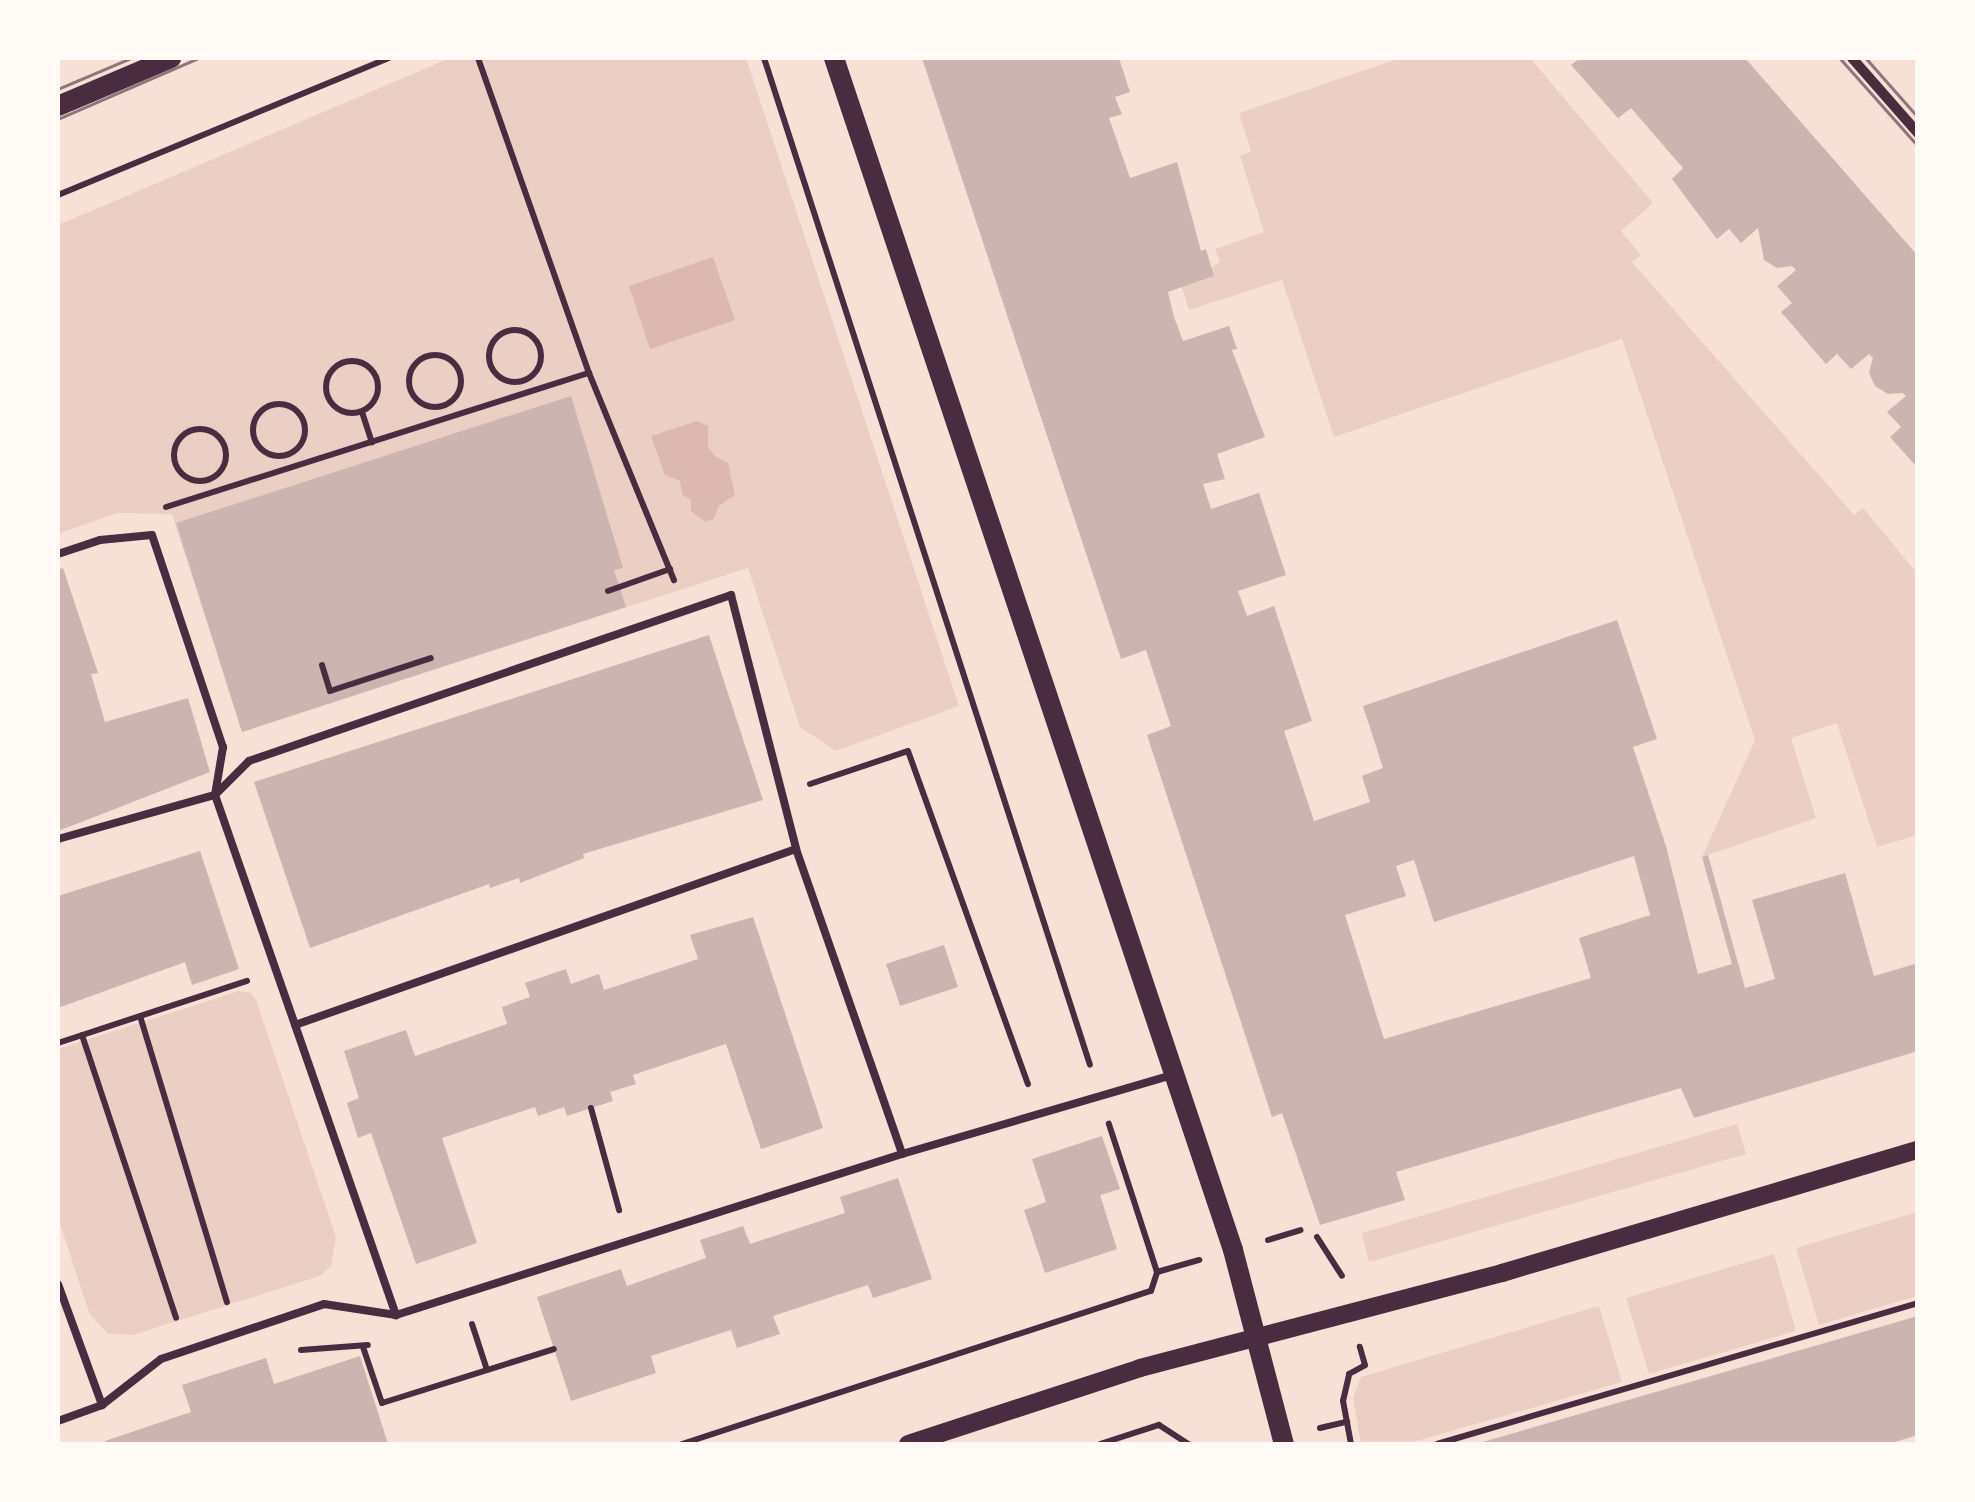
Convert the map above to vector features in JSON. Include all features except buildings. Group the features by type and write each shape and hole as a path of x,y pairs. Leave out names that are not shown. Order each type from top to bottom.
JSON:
{"main road":[{"path":"58,106 171,58"},
{"path":"834,58 1234,1250 1284,1444"}],"street":[{"path":"1852,58 1918,133"},
{"path":"908,1444 1140,1368 1502,1274 1918,1150"}],"lane":[{"path":"58,554 100,540 152,535 223,748 215,794 396,1315"},
{"path":"58,840 215,794 248,761 731,596 796,850 902,1154"},
{"path":"295,1025 796,850"},
{"path":"58,1421 102,1406 161,1359 324,1304 396,1315 902,1154 1174,1075"},
{"path":"58,1284 102,1406"}],"path":[{"path":"58,195 389,58"},
{"path":"478,58 589,373 678,590"},
{"path":"682,1444 1151,1291 1156,1272 764,58"},
{"path":"509,330 526,332 538,343 538,368 524,380 498,376 488,361 496,338 509,330"},
{"path":"446,357 458,368 458,394 445,406 427,406 412,395 411,371 422,358 446,357"},
{"path":"347,361 370,368 378,382 375,400 362,412 343,413 326,393 332,369 347,361"},
{"path":"152,535 165,508 589,373"},
{"path":"524,380 529,392"},
{"path":"273,404 297,410 305,425 302,442 288,454 270,455 253,436 255,419 273,404"},
{"path":"445,406 449,418"},
{"path":"362,412 372,442"},
{"path":"194,430 210,431 223,442 223,468 209,480 200,482 183,476 174,461 176,444 194,430"},
{"path":"288,454 292,467"},
{"path":"209,480 214,492"},
{"path":"608,591 670,569"},
{"path":"642,578 644,590"},
{"path":"782,794 908,751 1038,1113"},
{"path":"58,1043 276,971"},
{"path":"140,1016 228,1305"},
{"path":"82,1035 177,1321"},
{"path":"591,1108 628,1240"},
{"path":"1437,1444 1918,1303"},
{"path":"468,1312 488,1370"},
{"path":"363,1347 382,1403 554,1349"},
{"path":"1100,1444 1159,1425 1182,1443"}],"shaded area":[{"path":"450,58 746,58 959,706 836,751 800,727 748,568 242,732 172,514 117,513 58,534 58,225"},
{"path":"1400,58 1530,58 1653,203 1621,231 1641,255 1632,262 1854,515 1863,508 1917,573 1917,835 1877,847 1837,723 1791,738 1816,818 1702,857 1755,740 1622,339 1334,437 1282,280 1189,310 1181,285 1220,262 1215,249 1264,232 1240,156 1251,151 1239,113"},
{"path":"713,257 735,320 650,349 629,286"},
{"path":"697,421 708,426 708,447 728,463 735,495 719,506 714,519 705,522 691,511 691,500 682,494 680,481 665,475 651,436"},
{"path":"239,991 251,993 256,1000 336,1237 331,1266 320,1276 133,1335 108,1334 90,1315 58,1218 58,1049"},
{"path":"1737,1124 1746,1154 1369,1262 1362,1233"},
{"path":"1917,1212 1917,1296 1819,1325 1796,1248"},
{"path":"1774,1254 1796,1331 1649,1374 1626,1298"},
{"path":"1599,1306 1622,1382 1406,1444 1361,1444 1353,1398 1361,1377"}],"tram line":[{"path":"58,89 131,58"},
{"path":"58,119 198,58"},
{"path":"1840,58 1918,146"},
{"path":"1866,58 1918,117"}]}
